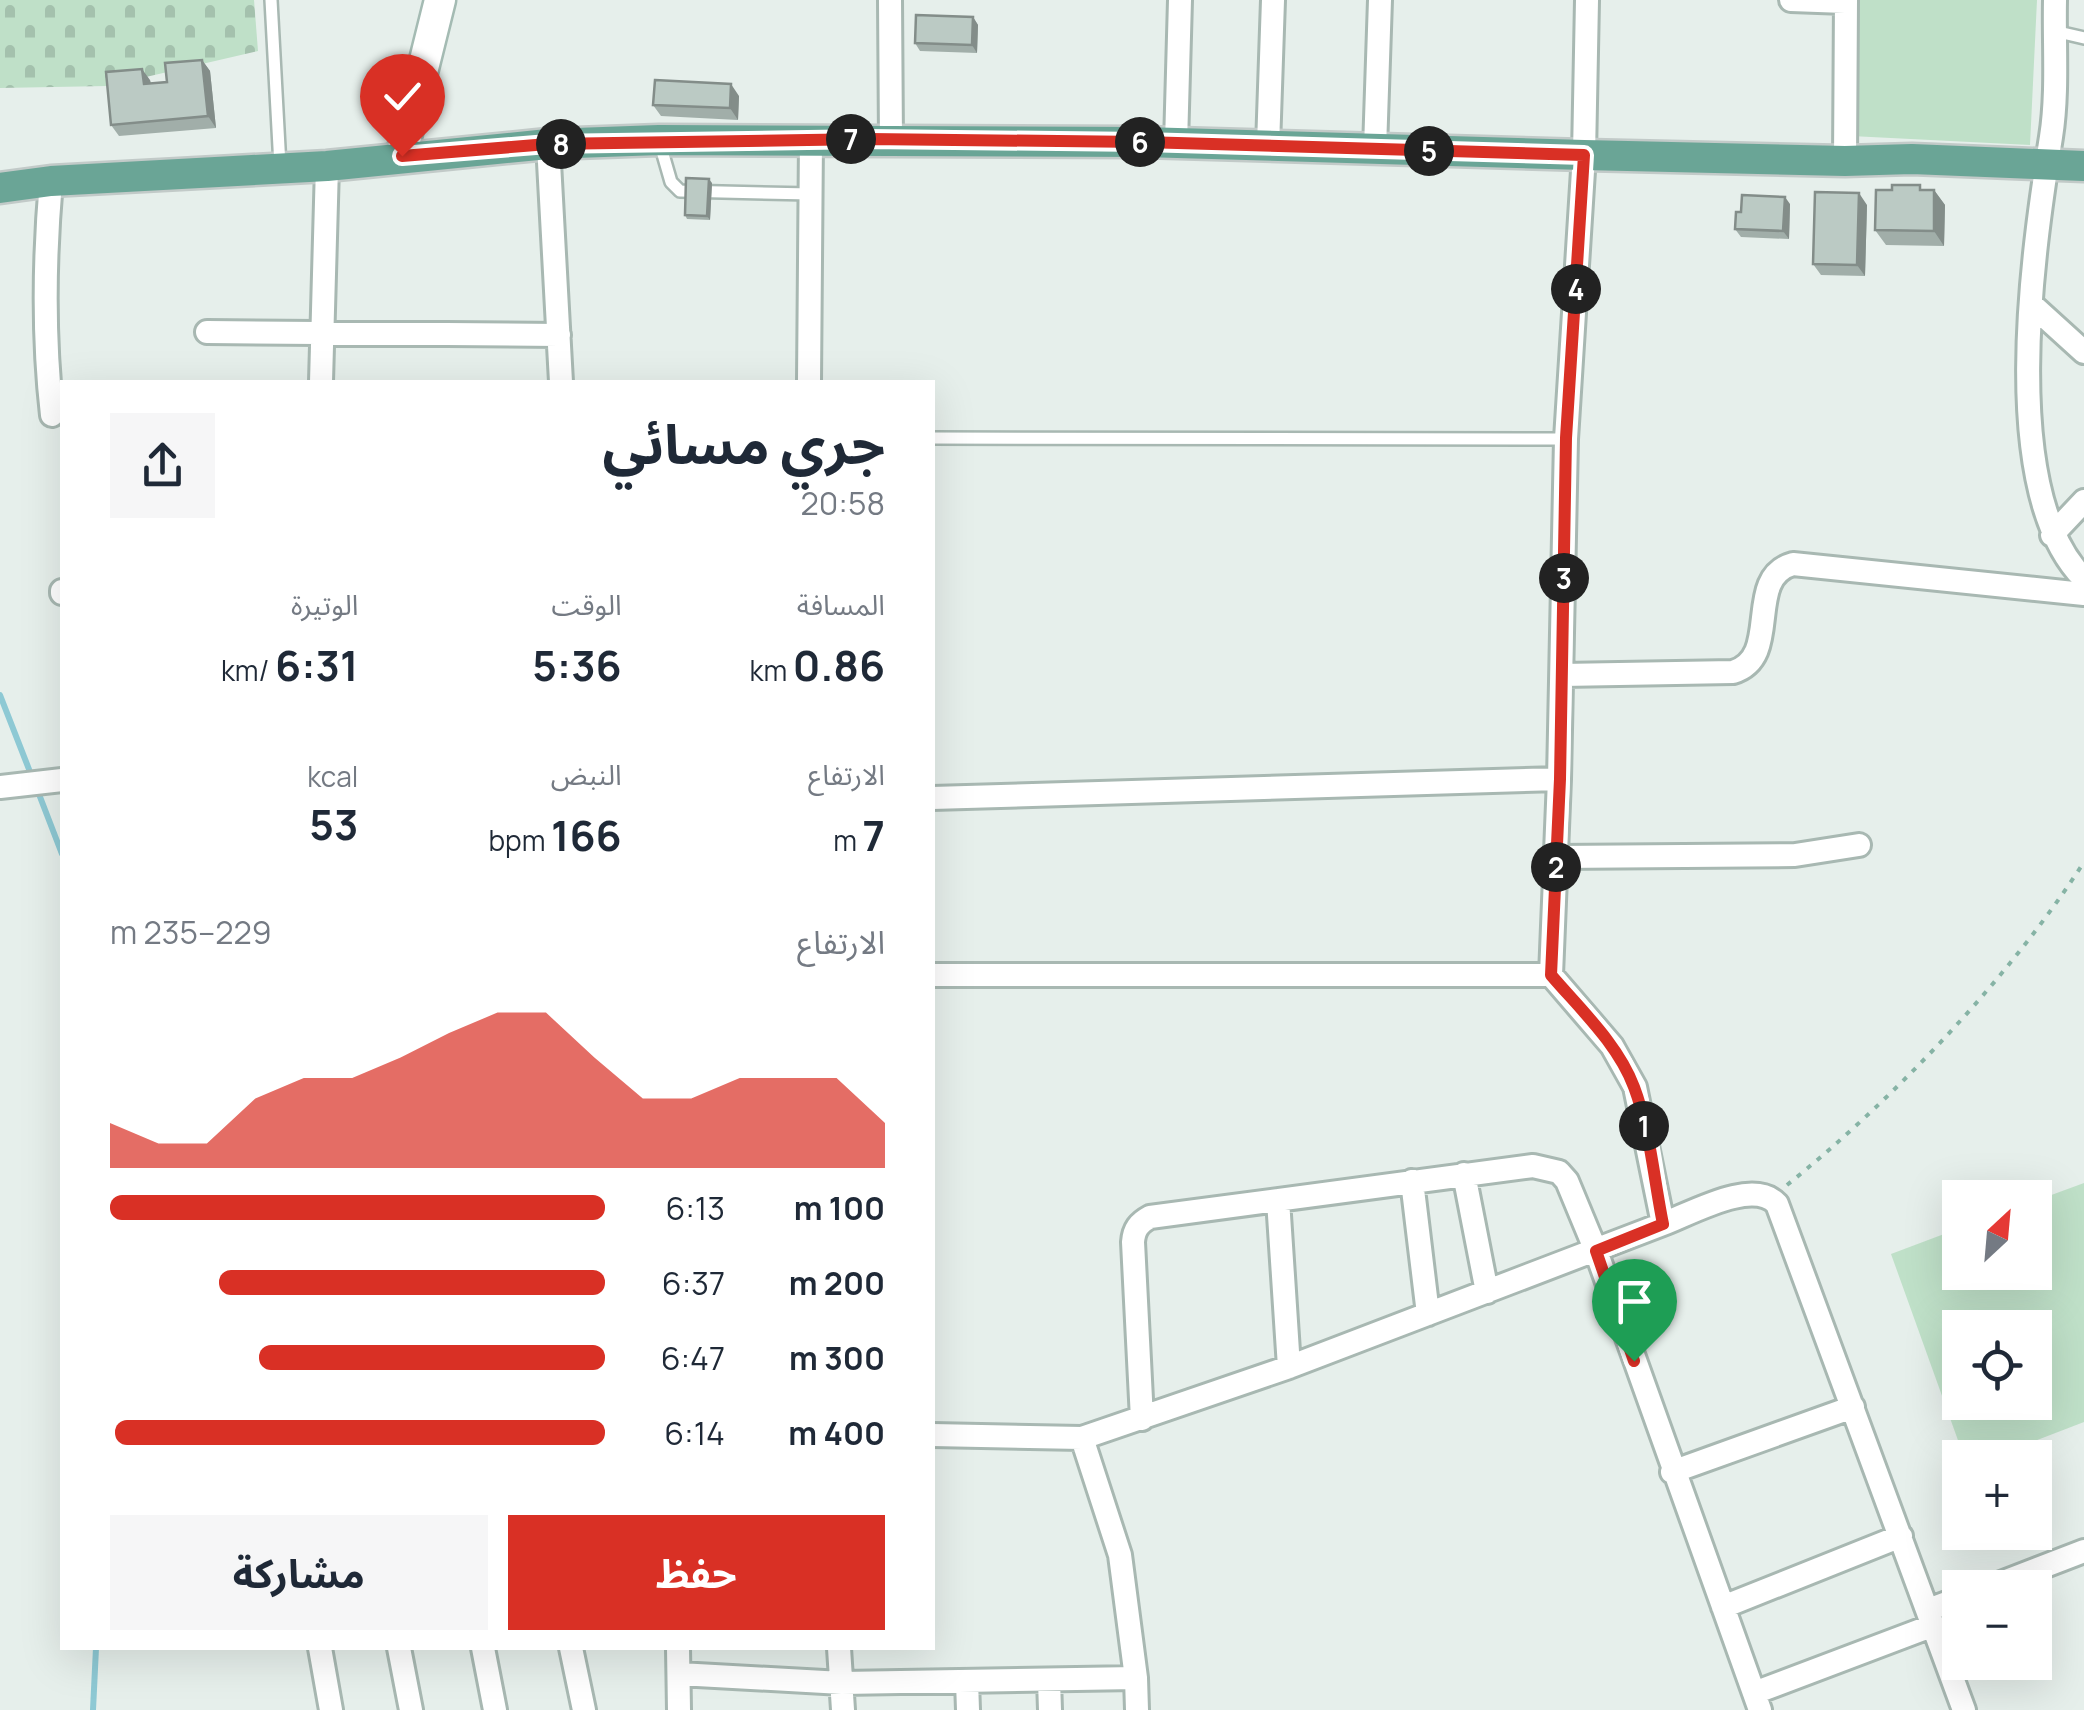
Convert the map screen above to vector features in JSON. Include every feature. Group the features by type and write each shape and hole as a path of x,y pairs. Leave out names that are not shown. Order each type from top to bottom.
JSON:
{"main road":[{"path":"0,188 280,170 548,144 659,140 1176,144 2084,166"}],"street":[{"path":"402,156 440,0"},
{"path":"890,0 891,141"},
{"path":"1176,144 1180,0"},
{"path":"1268,146 1273,0"},
{"path":"1375,149 1380,0"},
{"path":"1587,0 1584,155 1566,438 1560,779 1551,975 1612,1046 1634,1087 1663,1224"},
{"path":"1792,0 1846,1 1845,161"},
{"path":"2055,0 2051,136 2044,164 2032,305 2029,425 2041,499 2052,535 2084,578"},
{"path":"810,380 811,140"},
{"path":"548,144 561,380"},
{"path":"321,380 327,166"},
{"path":"52,182 44,311 52,416"},
{"path":"2032,305 2079,338"},
{"path":"207,332 560,335"},
{"path":"2052,535 2084,501"},
{"path":"1562,675 1743,669 1757,652 1772,577 1780,568 1794,564 2084,594"},
{"path":"935,798 1560,779"},
{"path":"0,786 60,780"},
{"path":"1556,857 1795,855 1859,845"},
{"path":"935,976 1551,975"},
{"path":"1142,1418 1133,1242 1137,1226 1150,1217 1533,1166 1559,1172 1567,1181 1596,1251 1757,1702 1942,1610"},
{"path":"1464,1174 1487,1292"},
{"path":"1412,1181 1428,1314"},
{"path":"935,1435 1082,1438 1289,1367 1746,1193 1771,1198 1780,1212 1964,1710"},
{"path":"1278,1200 1289,1367"},
{"path":"1672,1472 1853,1407"},
{"path":"1082,1438 1120,1556 1137,1710"},
{"path":"1723,1607 1901,1536"},
{"path":"2035,1570 2084,1551"},
{"path":"320,1650 331,1710"},
{"path":"399,1650 412,1710"},
{"path":"484,1650 495,1710"},
{"path":"571,1650 584,1710"},
{"path":"678,1650 679,1710"},
{"path":"839,1650 843,1710"},
{"path":"679,1674 842,1683 1136,1678"},
{"path":"1049,1680 1050,1710"},
{"path":"967,1681 968,1710"}],"lane":[{"path":"271,0 280,170"},
{"path":"2054,32 2084,38"},
{"path":"659,140 670,182 680,192 810,194"},
{"path":"935,438 1566,438"}],"path":[{"path":"1771,1198 1817,1161 1896,1086 1980,997 2052,912 2084,862"}],"green space":[{"path":"0,0 254,0 258,51 107,86 0,88"},
{"path":"1857,0 2037,0 2030,145 1851,136"},
{"path":"2084,1183 2084,1422 2037,1440 1958,1440 1951,1420 2052,1420 2052,1310 1942,1310 1942,1396 1891,1254 1942,1235 1942,1290 2052,1290 2052,1195"}],"building":[{"path":"916,15 973,17 972,45 915,43"},
{"path":"202,60 208,116 111,125 106,72 142,69 144,84 167,82 165,63"},
{"path":"655,80 731,84 730,108 653,105"},
{"path":"686,178 709,179 707,216 685,215"},
{"path":"1892,185 1920,185 1920,190 1934,190 1934,231 1875,230 1876,190 1892,190"},
{"path":"1815,192 1859,193 1857,265 1813,264"},
{"path":"1742,195 1785,197 1783,231 1735,229"}],"waterway":[{"path":"0,695 32,777"},
{"path":"37,789 60,849"},
{"path":"93,1710 96,1650"}],"route":[{"path":"402,156 548,144 869,139 1143,142 1584,155 1566,438 1560,779 1551,975 1612,1046 1634,1087 1642,1118 1663,1224 1596,1251 1634,1361"}]}
